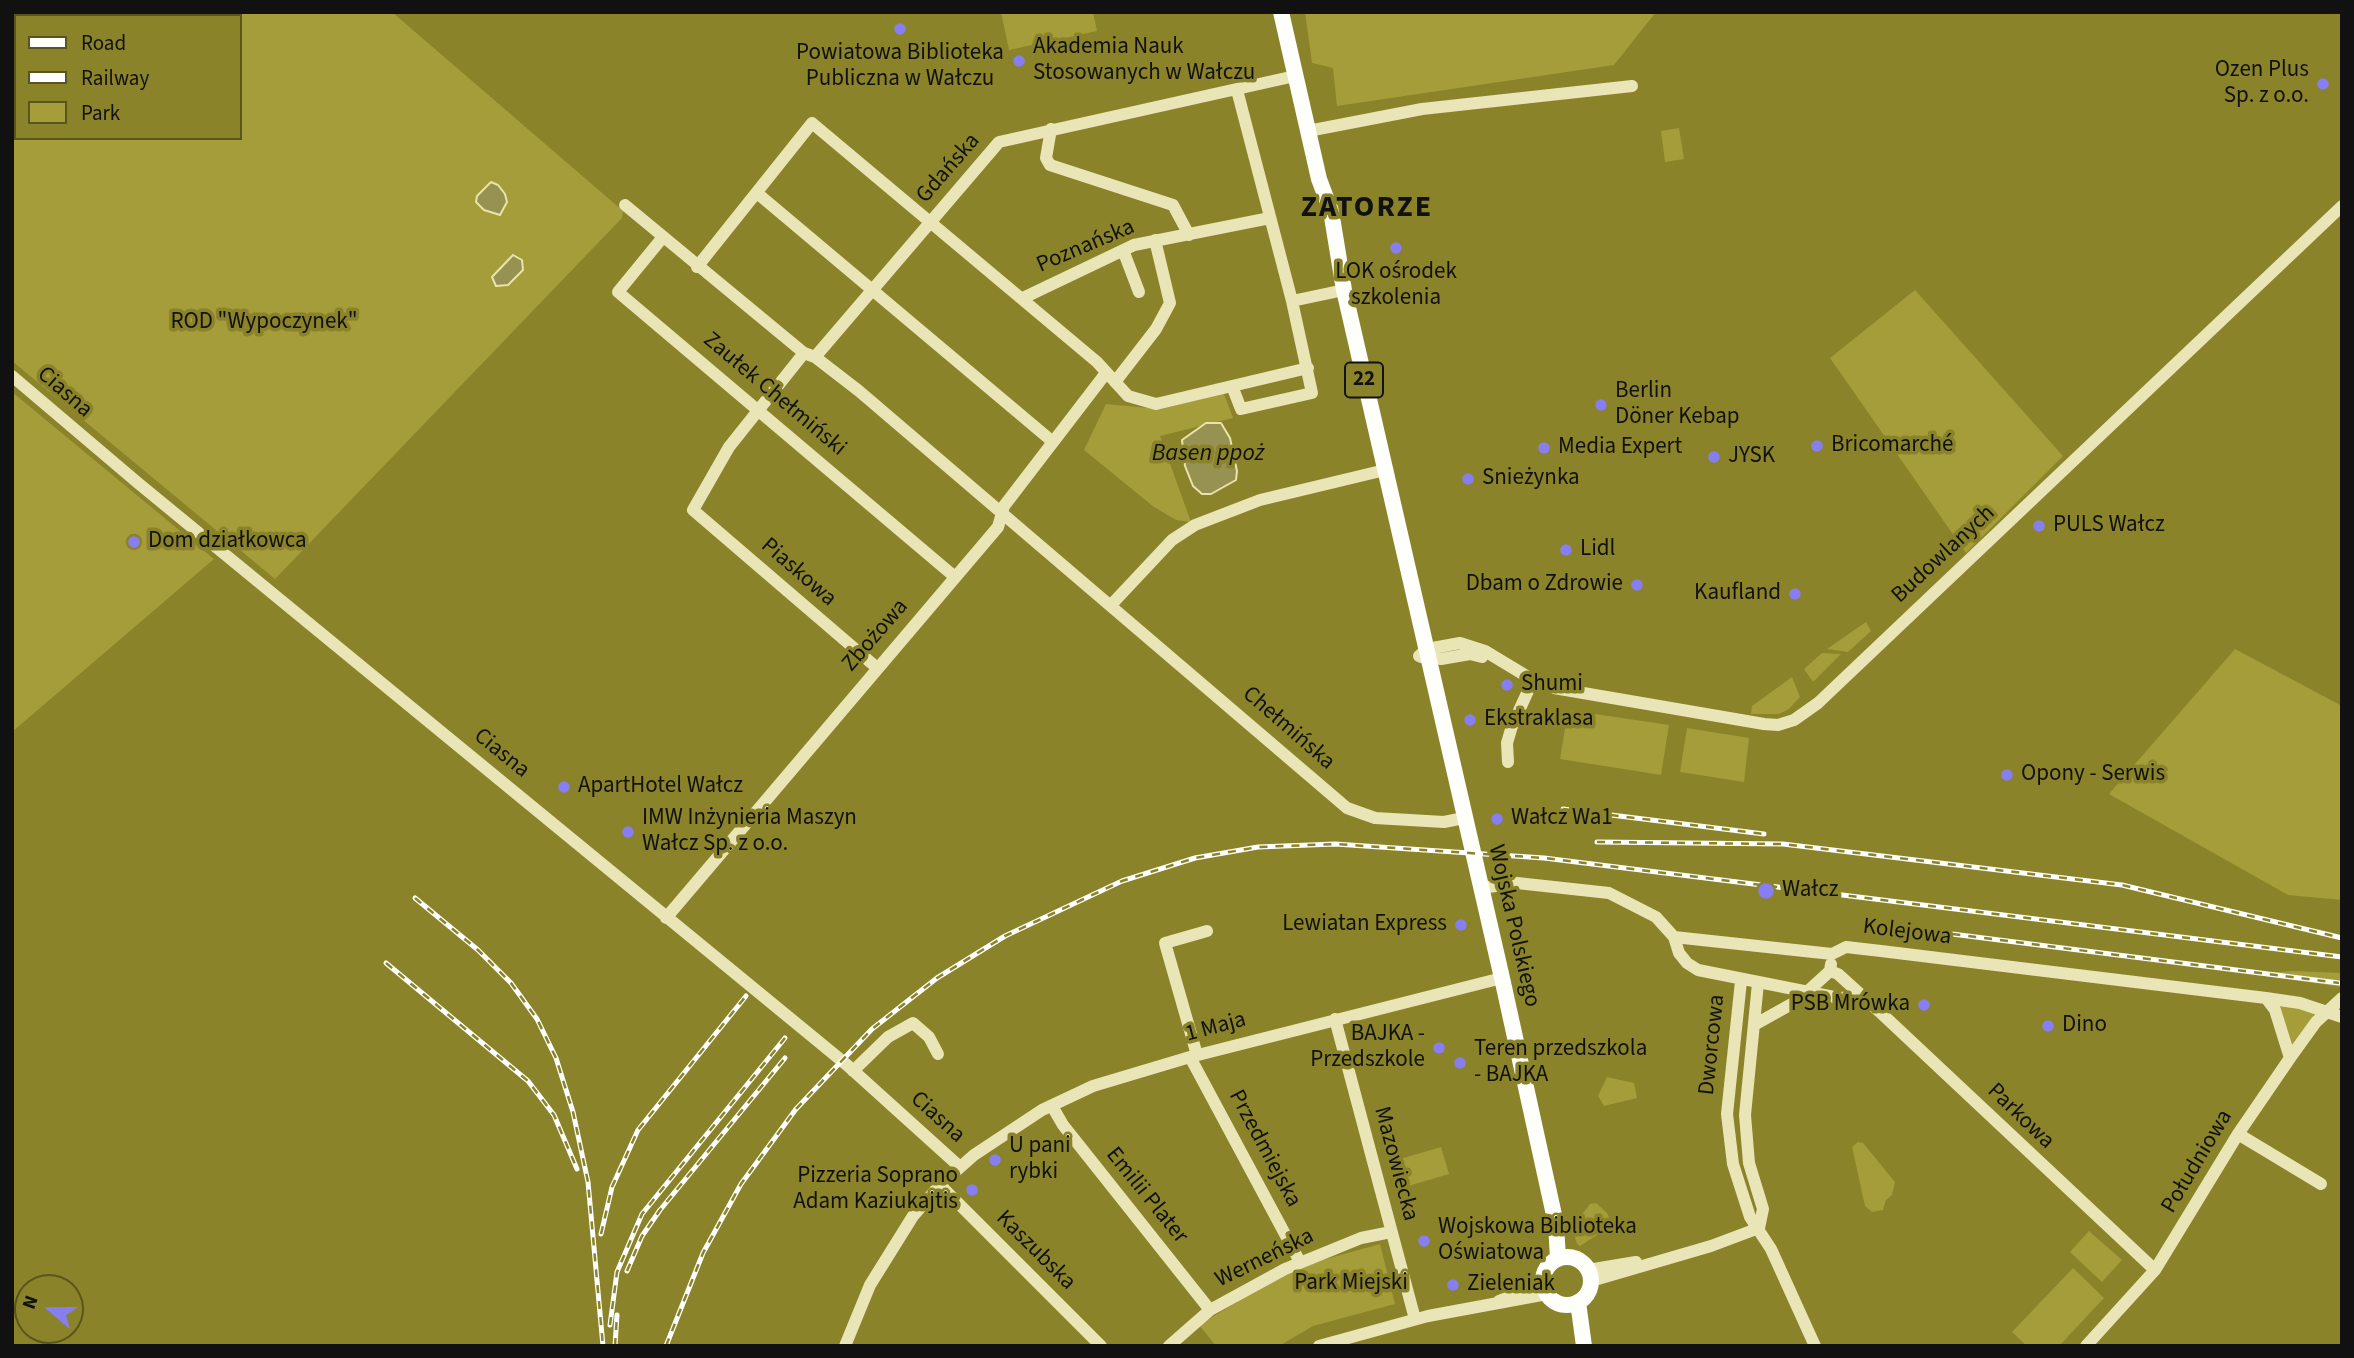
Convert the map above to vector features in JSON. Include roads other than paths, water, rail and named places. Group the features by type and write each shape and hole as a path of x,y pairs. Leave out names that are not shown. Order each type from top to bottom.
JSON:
{"main road":[{"name":"Wojska Polskiego","path":"1281,12 1319,179 1331,211 1339,268 1395,514 1399,566 1437,691 1564,1258"},
{"name":"Wojska Polskiego","path":"1425,655 1435,725 1460,802"},
{"path":"1564,1258 1577,1259 1590,1275 1585,1297 1572,1303 1552,1299 1545,1288 1550,1264 1564,1258"},
{"path":"1572,1303 1582,1346"}],"street":[{"name":"Gdańska","path":"693,510 729,447 757,408 874,290 999,142 1295,76"},
{"path":"1308,131 1422,109 1632,86"},
{"path":"1232,386 1241,410 1312,393 1292,301 1237,90"},
{"path":"697,267 812,123 1023,298"},
{"path":"1051,129 1046,158 1050,165 1172,205 1189,235"},
{"path":"757,193 1053,442"},
{"path":"625,205 697,267 1002,514"},
{"name":"Budowlanych","path":"1425,655 1460,643 1485,651 1499,662 1554,688 1764,724 1778,725 1794,720 1818,704 2342,206"},
{"name":"Poznańska","path":"1270,218 1155,240 1123,250 1023,298 1097,362 1128,396 1156,404 1308,368"},
{"name":"Zaułek Chełmiński","path":"663,237 618,292 955,577"},
{"name":"Zbożowa","path":"666,918 876,667 998,527 1004,506 1053,442 1156,329 1170,303 1155,240"},
{"path":"1123,250 1139,292"},
{"path":"1292,301 1344,290"},
{"name":"Ciasna","path":"12,376 853,1071 960,1167"},
{"path":"1111,605 1172,540 1195,525 1222,512 1261,500 1385,470"},
{"name":"Piaskowa","path":"693,510 876,667"},
{"name":"Chełmińska","path":"1002,514 1347,808 1375,818 1444,822 1464,818"},
{"name":"Budowlanych","path":"1425,655 1450,658 1470,654 1499,662"},
{"path":"1437,691 1441,671 1450,658"},
{"path":"1508,762 1507,743 1512,726 1533,680"},
{"path":"1481,888 1517,883 1609,893 1656,917 1675,937 1679,953 1687,963 1698,970 1741,981 1807,990 1817,995 1853,997 1858,992"},
{"name":"Przedmiejska","path":"1207,931 1165,943 1194,1056 1300,1262"},
{"name":"Kolejowa","path":"1675,937 1832,954 1846,947 2266,998 2342,1017"},
{"path":"1754,1025 1797,1001 1830,971 1832,954"},
{"name":"Parkowa","path":"1830,971 1858,992 2155,1270"},
{"name":"1 Maja","path":"940,1185 960,1167 1024,1121 1093,1086 1194,1056 1502,978"},
{"name":"Dworcowa","path":"1741,981 1727,1114 1729,1141 1738,1185 1750,1217 1759,1228 1815,1346"},
{"name":"Dworcowa","path":"1758,983 1745,1115 1749,1163 1763,1209 1759,1228"},
{"path":"2266,998 2275,1010 2290,1058"},
{"name":"Południowa","path":"2086,1346 2155,1270 2238,1134 2290,1058 2326,1011 2342,998"},
{"name":"Mazowiecka","path":"1335,1019 1415,1319"},
{"path":"853,1071 888,1037 913,1023 929,1037 938,1054"},
{"name":"Emilii Plater","path":"1052,1106 1063,1125 1210,1310"},
{"name":"Dworcowa","path":"1727,1114 1745,1115"},
{"path":"2238,1134 2321,1184"},
{"path":"845,1346 879,1268 913,1216 940,1185"},
{"name":"Kaszubska","path":"940,1185 1101,1346"},
{"path":"1590,1275 1702,1249 1759,1228"},
{"name":"Werneńska","path":"1169,1346 1210,1310 1300,1262 1361,1238 1391,1232"},
{"path":"1319,1346 1415,1319 1499,1302 1545,1288"}],"water":[{"path":"491,182 498,185 505,194 507,202 500,215 484,210 476,202 477,196"},
{"path":"513,255 522,260 523,270 508,285 496,286 492,277"},
{"name":"Basen ppoż","path":"1206,423 1221,423 1230,438 1237,471 1236,480 1211,494 1202,494 1193,486 1185,466 1182,440"}],"railway":[{"path":"1563,809 1764,834"},
{"path":"1597,842 1783,844 2122,885 2342,938"},
{"path":"666,1346 703,1253 741,1184 796,1109 872,1029 937,978 1005,936 1122,881 1195,858 1258,847 1335,844 1544,858 2342,957"},
{"path":"415,898 478,950 511,983 537,1019 556,1058 573,1112 588,1182 603,1346"},
{"path":"1873,924 2339,983"},
{"path":"386,963 528,1081 554,1115 577,1169"},
{"path":"601,1234 612,1187 638,1130 746,996"},
{"path":"610,1325 617,1272 642,1214 785,1038"},
{"path":"627,1271 642,1236 660,1210 785,1058"},
{"path":"615,1346 617,1315"}],"place":[{"name":"Powiatowa Biblioteka Publiczna w Wałczu","path":"900,29"},
{"name":"Akademia Nauk Stosowanych w Wałczu","path":"1019,61"},
{"name":"Ozen Plus Sp. z o.o.","path":"2323,84"},
{"name":"LOK ośrodek szkolenia","path":"1396,248"},
{"name":"Berlin Döner Kebap","path":"1601,405"},
{"name":"Bricomarché","path":"1817,446"},
{"name":"Media Expert","path":"1544,448"},
{"name":"JYSK","path":"1714,457"},
{"name":"Snieżynka","path":"1468,479"},
{"name":"PULS Wałcz","path":"2039,526"},
{"name":"Dom działkowca","path":"134,542"},
{"name":"Lidl","path":"1566,550"},
{"name":"Dbam o Zdrowie","path":"1637,585"},
{"name":"Kaufland","path":"1795,594"},
{"name":"Shumi","path":"1507,685"},
{"name":"Ekstraklasa","path":"1470,720"},
{"name":"Opony - Serwis","path":"2007,775"},
{"name":"ApartHotel Wałcz","path":"564,787"},
{"name":"Wałcz Wa1","path":"1497,819"},
{"name":"IMW Inżynieria Maszyn Wałcz Sp. z o.o.","path":"628,832"},
{"name":"Wałcz","path":"1766,891"},
{"name":"Lewiatan Express","path":"1461,925"},
{"name":"PSB Mrówka","path":"1924,1005"},
{"name":"Dino","path":"2048,1026"},
{"name":"BAJKA - Przedszkole","path":"1439,1048"},
{"name":"Teren przedszkola - BAJKA","path":"1460,1063"},
{"name":"U pani rybki","path":"995,1160"},
{"name":"Pizzeria Soprano Adam Kaziukajtis","path":"972,1190"},
{"name":"Wojskowa Biblioteka Oświatowa","path":"1424,1241"},
{"name":"Zieleniak","path":"1453,1285"}],"district":[{"name":"ZATORZE","path":"1367,209"}],"park label":[{"name":"ROD \"Wypoczynek\"","path":"264,323"},
{"name":"Park Miejski","path":"1351,1284"}]}
